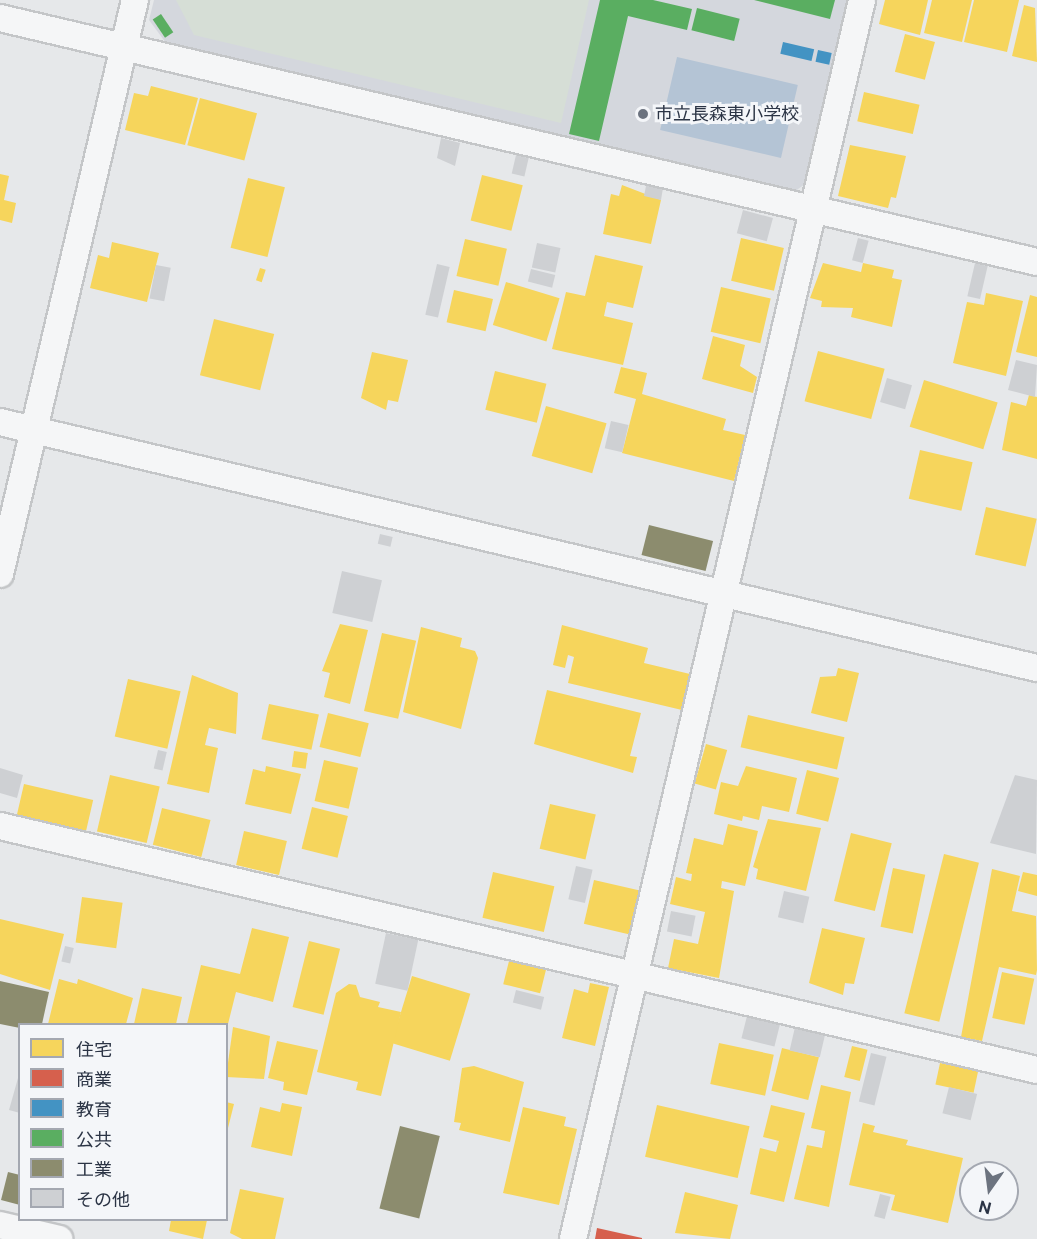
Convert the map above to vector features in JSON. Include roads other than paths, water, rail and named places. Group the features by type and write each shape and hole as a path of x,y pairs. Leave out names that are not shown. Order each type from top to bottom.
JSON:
{"street":[{"path":"0,574 135,0"},
{"path":"573,1239 632,975 725,594 862,0"},
{"path":"0,18 1037,262"},
{"path":"0,422 1037,668"},
{"path":"0,826 1037,1070"},
{"path":"0,1225 59,1239"}],"water":[{"path":"677,57 798,85 781,158 660,130"}],"place":[{"name":"市立長森東小学校","path":"643,114"}]}
